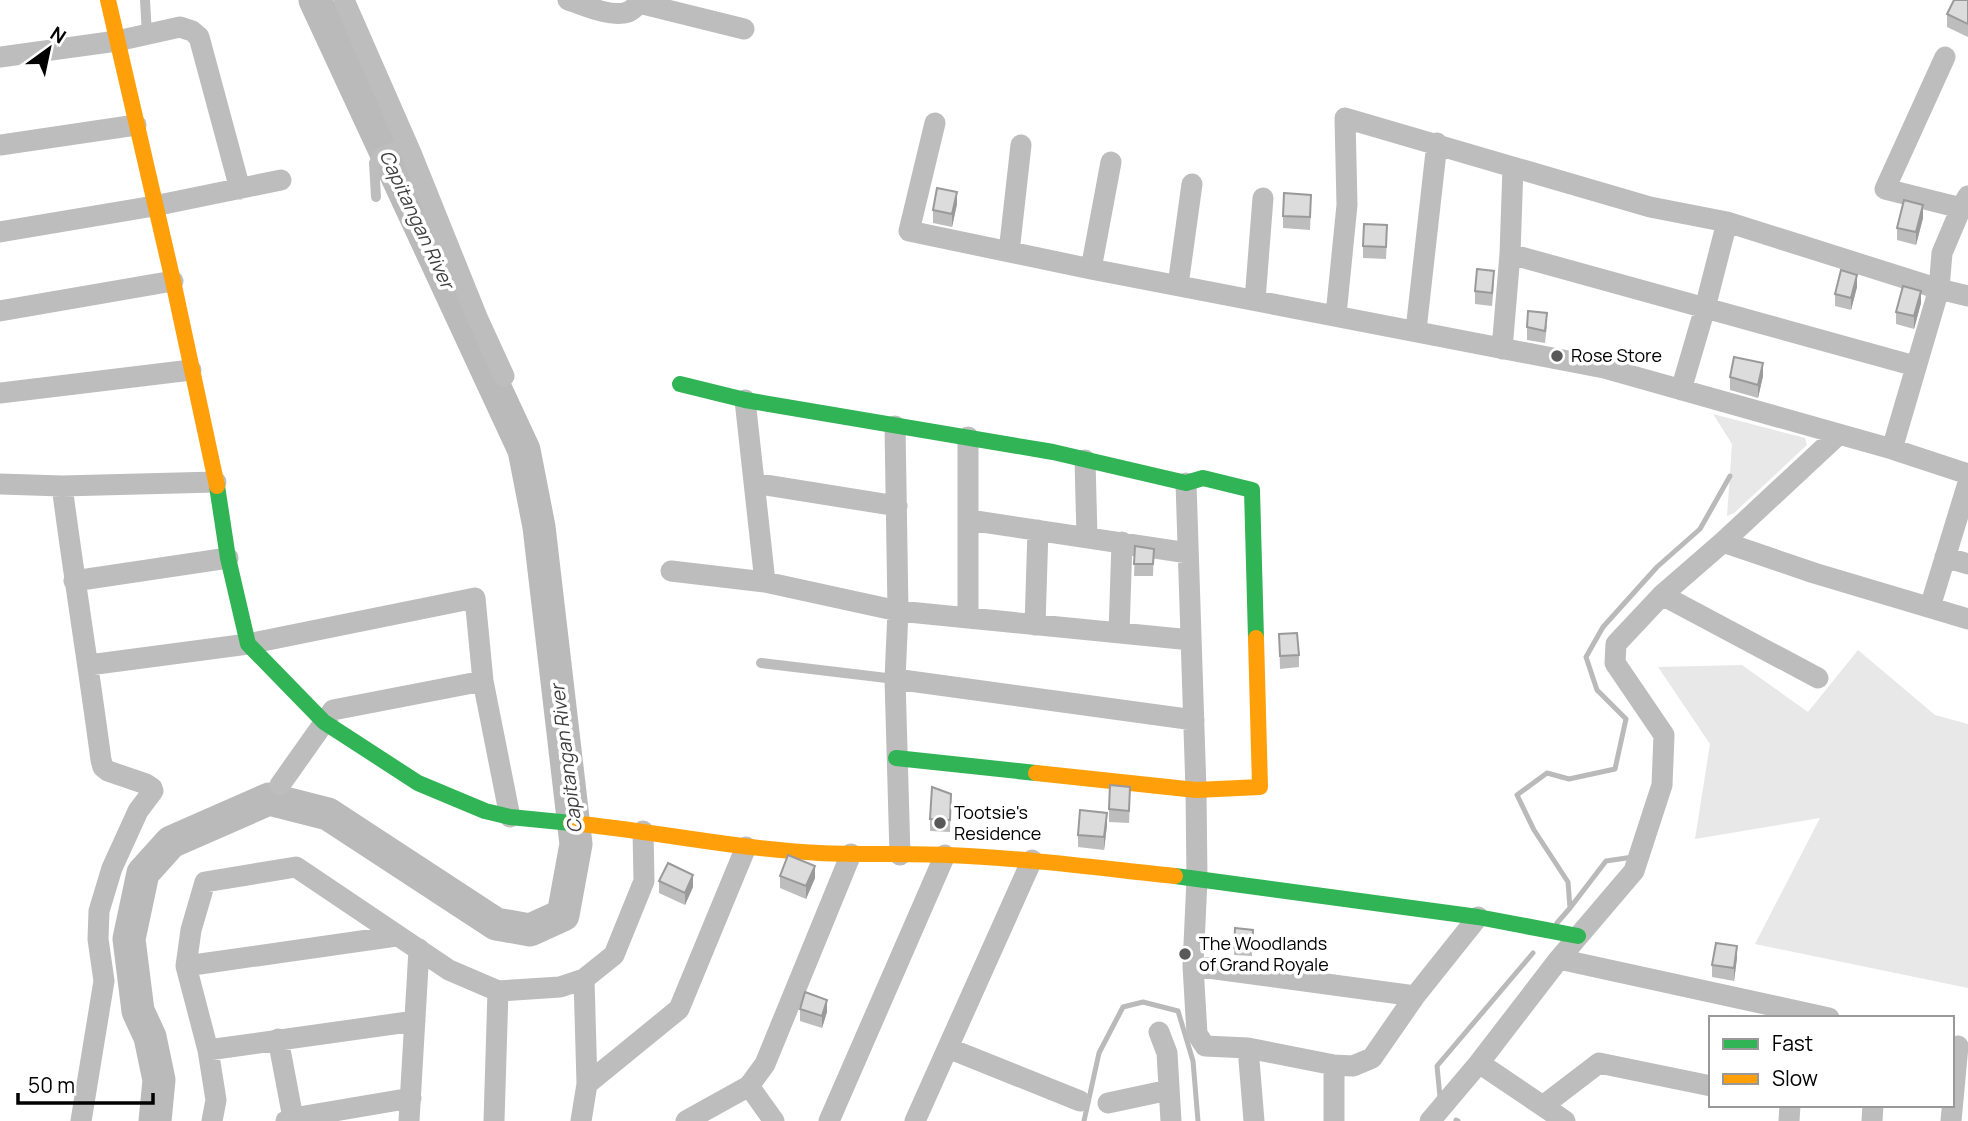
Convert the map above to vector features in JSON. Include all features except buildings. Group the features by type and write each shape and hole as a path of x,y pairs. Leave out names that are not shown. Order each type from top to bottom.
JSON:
{"street":[{"path":"108,0 173,281 216,482 228,558 248,644 324,722 418,783 485,811 510,817 605,826 746,847 819,853 945,855 1032,860 1197,878 1478,916 1578,936"},
{"path":"344,0 401,144 504,376"},
{"path":"568,0 606,12 623,14 634,9 640,2 744,29"},
{"path":"0,57 117,41 180,27 192,31 198,37 240,189"},
{"path":"1892,449 1939,289 1942,253 1965,202 1885,189 1945,57"},
{"path":"1336,315 1347,205 1345,118 1650,207 1727,222 1968,296"},
{"path":"935,123 909,231 1604,368 1892,449 1968,474"},
{"path":"0,145 136,125"},
{"path":"1416,330 1437,143"},
{"path":"1009,252 1021,145"},
{"path":"1091,269 1111,162"},
{"path":"1502,349 1510,254 1513,167"},
{"path":"0,232 154,206 281,180"},
{"path":"1178,285 1192,184"},
{"path":"1255,300 1263,198"},
{"path":"1681,390 1727,222"},
{"path":"1510,254 1915,366"},
{"path":"0,311 173,281"},
{"path":"0,393 191,370"},
{"path":"680,384 745,400 968,437 1085,460 1186,484 1203,478 1252,490 1260,787 1196,790 896,758"},
{"path":"745,400 765,582"},
{"path":"895,426 898,611 895,679 900,855"},
{"path":"1430,1121 1479,1063 1559,959 1634,872 1662,785 1664,735 1615,663 1616,645 1662,595 1839,434"},
{"path":"968,437 968,618"},
{"path":"1085,460 1087,537"},
{"path":"0,484 62,486 216,482"},
{"path":"754,483 897,506"},
{"path":"1930,607 1968,483"},
{"path":"1186,484 1196,790 1197,878 1193,966 1196,1034 1205,1046 1248,1048 1334,1065 1353,1066 1372,1058 1415,996 1478,916"},
{"path":"62,486 103,767 146,785 153,791 138,811 123,844 99,911 98,939 104,981 81,1121"},
{"path":"969,520 1188,553"},
{"path":"1035,625 1038,530"},
{"path":"1119,633 1122,542"},
{"path":"1723,542 1814,573 1968,619"},
{"path":"1945,557 1968,564"},
{"path":"74,581 228,558"},
{"path":"671,571 765,582 898,611 1191,640"},
{"path":"1662,595 1818,678"},
{"path":"89,665 248,644 475,598 483,681 510,817"},
{"path":"895,679 1194,720"},
{"path":"280,785 333,710 483,681"},
{"path":"212,1121 216,1100 208,1050 187,966 191,930 205,882 296,867 449,970 498,991 560,987 584,979 614,955 644,881 643,831"},
{"path":"587,1084 679,1009 746,847"},
{"path":"686,1121 749,1086 765,1064 851,854"},
{"path":"829,1121 945,855"},
{"path":"915,1121 1032,860"},
{"path":"187,966 396,936"},
{"path":"409,1121 419,949"},
{"path":"1559,959 1796,1014"},
{"path":"1193,966 1415,996"},
{"path":"582,1121 587,1084 584,979"},
{"path":"494,1121 498,991"},
{"path":"208,1050 415,1021"},
{"path":"1159,1032 1167,1053 1171,1121"},
{"path":"278,1039 290,1120 411,1098"},
{"path":"1954,1093 1959,1046"},
{"path":"947,1048 1080,1101"},
{"path":"1248,1048 1254,1121"},
{"path":"1479,1063 1565,1121"},
{"path":"1544,1105 1599,1063 1709,1086"},
{"path":"1334,1065 1334,1121"},
{"path":"749,1086 774,1121"},
{"path":"1108,1102 1169,1090"}],"lane":[{"path":"145,0 147,35"},
{"path":"376,197 374,163 378,154 401,144"},
{"path":"761,663 895,679"}],"shaded area":[{"path":"1713,414 1805,438 1807,445 1734,513 1727,516 1732,444"},
{"path":"1858,650 1935,715 1968,724 1968,988 1755,944 1820,818 1695,839 1710,744 1658,667 1742,665 1808,712"}],"waterway":[{"name":"Capitangan River","path":"155,1121 159,1080 150,1037 138,1011 129,939 143,873 171,842 269,799 328,814 496,924 530,930 563,915 576,844 539,527 524,450 315,0"},
{"path":"1557,923 1570,908 1568,882 1534,830 1517,795 1547,773 1569,779 1615,769 1626,719 1597,690 1586,657 1603,627 1657,567 1700,529 1730,476"},
{"path":"1570,908 1606,861 1633,857"},
{"path":"1440,1097 1437,1066 1533,953"},
{"path":"1084,1121 1099,1053 1123,1007 1143,1002 1178,1011 1193,1061 1198,1121"}],"traffic: fast":[{"path":"680,384 745,400 1053,452 1186,483 1203,478 1252,490 1256,638"},
{"path":"217,486 228,558 248,644 324,722 418,783 485,811 510,817 571,823"},
{"path":"896,758 1036,773"},
{"path":"1175,876 1478,917 1578,936"}],"traffic: slow":[{"path":"108,0 217,486"},
{"path":"1036,773 1196,790 1260,787 1256,638"},
{"path":"571,823 788,851 976,856 1175,876"}],"place":[{"name":"Rose Store","path":"1557,356"},
{"name":"Tootsie's Residence","path":"940,823"},
{"name":"The Woodlands of Grand Royale","path":"1185,954"}]}
